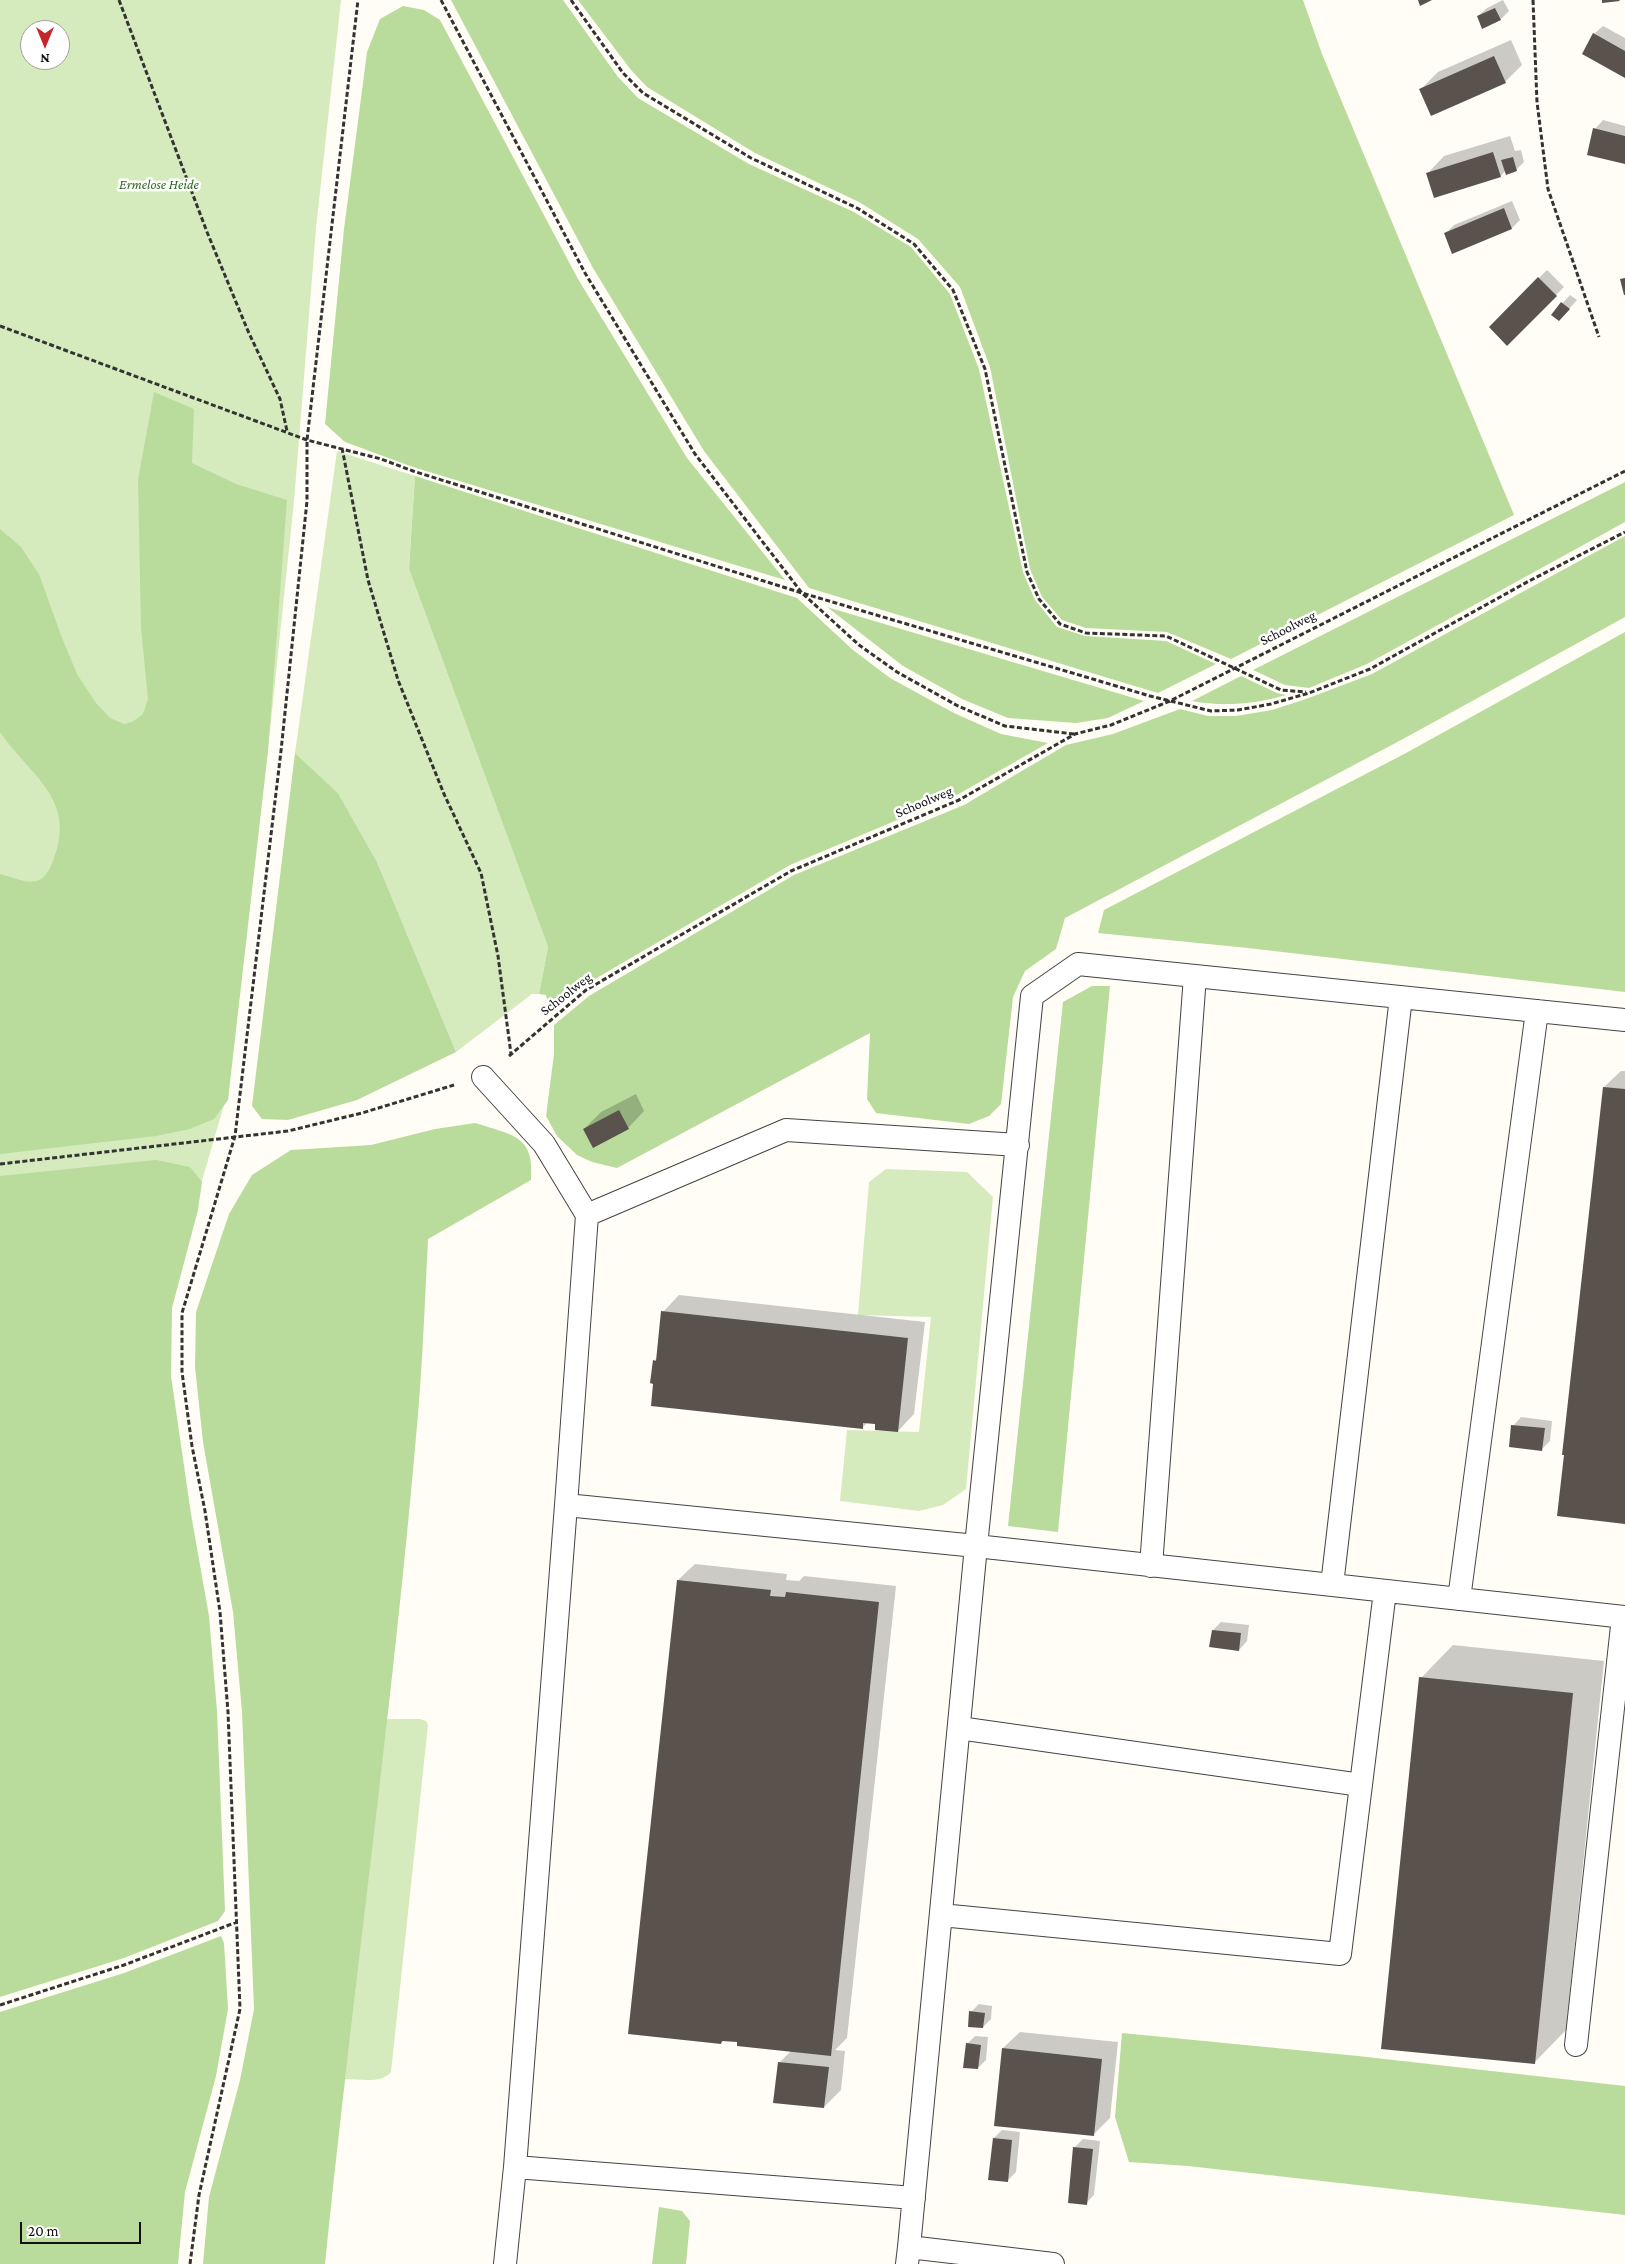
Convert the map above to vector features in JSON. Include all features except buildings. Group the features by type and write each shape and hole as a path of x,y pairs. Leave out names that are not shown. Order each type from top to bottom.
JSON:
{"lane":[{"path":"1053,2264 908,2256 976,1546 1032,996 1078,964 1625,1020"},
{"path":"1152,1566 1195,976"},
{"path":"1332,1585 1401,997"},
{"path":"1459,1599 1537,1011"},
{"path":"483,1077 544,1144 587,1215 514,2167 504,2264"},
{"path":"587,1215 786,1130 1018,1145"},
{"path":"566,1506 976,1546 1624,1617 1576,2045"},
{"path":"941,1915 1340,1954 1385,1591"},
{"path":"959,1728 1361,1786"},
{"path":"514,2167 914,2198"}],"path":[{"path":"119,0 207,232 248,332 280,399 287,432"},
{"path":"190,2264 198,2195 240,2009 228,1712 220,1612 205,1511 192,1446 182,1372 182,1313 235,1136 281,752 306,510 307,440 358,0"},
{"path":"441,0 585,273 695,454 802,593 859,645 897,672 958,706 1005,726 1075,734"},
{"path":"571,0 623,73 643,94 751,158 857,208 914,244 953,290 985,369 1027,572 1039,599 1060,624 1086,633 1166,636 1281,690 1309,693"},
{"path":"1534,0 1537,102 1548,189 1599,337"},
{"path":"0,326 307,440 381,459 422,474 802,593 1170,701 1211,711 1238,710 1271,704 1309,693 1370,669 1529,581 1625,532"},
{"path":"342,448 368,580 398,680 444,794 481,872 498,956 511,1054"},
{"name":"Schoolweg","path":"0,1164 154,1148 235,1136 288,1131 362,1113 483,1077 586,990 791,871 959,800 1075,734 1111,725 1170,701 1625,471"},
{"path":"0,2005 124,1965 237,1922"}],"green space":[{"name":"Ermelose Heide","path":"0,0 341,0 316,228 294,501 268,749 226,1098 201,1184 0,1430"},
{"path":"451,0 563,0 618,77 638,98 749,164 854,212 911,247 950,294 979,369 1023,572 1035,600 1057,627 1085,636 1166,641 1216,664 1158,693 809,588 704,451 593,268"},
{"path":"578,0 1303,0 1322,54 1514,515 1231,659 1167,632 1086,628 1062,620 1042,597 1030,569 990,367 960,287 918,239 859,202 755,153 647,87 631,70"},
{"path":"403,6 424,10 440,20 578,279 687,458 785,580 413,467 345,442 325,424 344,229 367,52 380,19"},
{"path":"154,392 194,409 192,463 236,484 287,500 268,751 228,1100 214,1119 190,1129 156,1136 0,1154 0,874 31,882 43,877 53,861 59,839 59,821 55,805 47,790 0,732 0,529 21,547 39,574 77,674 96,703 110,718 124,724 132,722 143,714 148,699 141,628 138,480"},
{"path":"337,451 415,476 409,569 548,947 539,994 532,994 456,1052 377,862 338,793 295,753"},
{"path":"415,476 797,598 853,650 890,678 954,713 1001,734 1048,743 957,795 790,865 583,986 551,1012 546,995 539,994 548,947 409,569"},
{"path":"1625,482 1625,522 1367,664 1309,688 1285,685 1253,670"},
{"path":"1625,536 1625,617 1403,739 1065,918 1056,949 1025,971 1013,997 1001,1104 989,1116 969,1124 876,1113 867,1099 870,1033 617,1168 592,1162 577,1155 557,1136 546,1116 554,1054 554,1025 589,996 794,875 964,805 1066,745 1113,734 1180,709 1208,716 1236,716 1272,710 1372,674"},
{"path":"827,607 1144,701 1108,718 1076,723 1008,718 962,699 903,666"},
{"path":"1625,632 1625,992 1248,948 1098,933 1104,910 1406,753"},
{"path":"1241,676 1277,693 1286,695 1263,701 1239,704 1192,701"},
{"path":"295,753 338,793 377,862 456,1052 357,1100 288,1120 262,1119 252,1106"},
{"path":"1092,986 1110,986 1058,1532 1008,1526 1063,1002"},
{"path":"475,1123 510,1134 525,1145 531,1165 531,1180 428,1239 420,1392 408,1520 386,1733 325,2264 203,2264 209,2197 240,2080 254,2009 242,1712 233,1612 203,1442 195,1367 196,1312 229,1214 252,1175 291,1150 371,1145 435,1129"},
{"path":"156,1160 190,1167 202,1182 198,1210 172,1308 171,1376 191,1514 209,1616 217,1711 225,1911 218,1921 124,1958 0,1997 0,1176"},
{"path":"886,1169 967,1172 993,1197 966,1489 943,1505 919,1511 840,1501 847,1430 919,1432 931,1317 858,1315 869,1182"},
{"path":"387,1719 420,1719 426,1721 428,1725 391,2072 387,2076 376,2079 345,2079"},
{"path":"221,1936 224,1943 228,2009 216,2076 185,2192 178,2264 0,2264 0,2012 124,1973"},
{"path":"1122,2033 1358,2056 1625,2086 1625,2215 1188,2166 1129,2162 1115,2117"},
{"path":"659,2207 682,2211 690,2221 686,2264 652,2264"}]}
